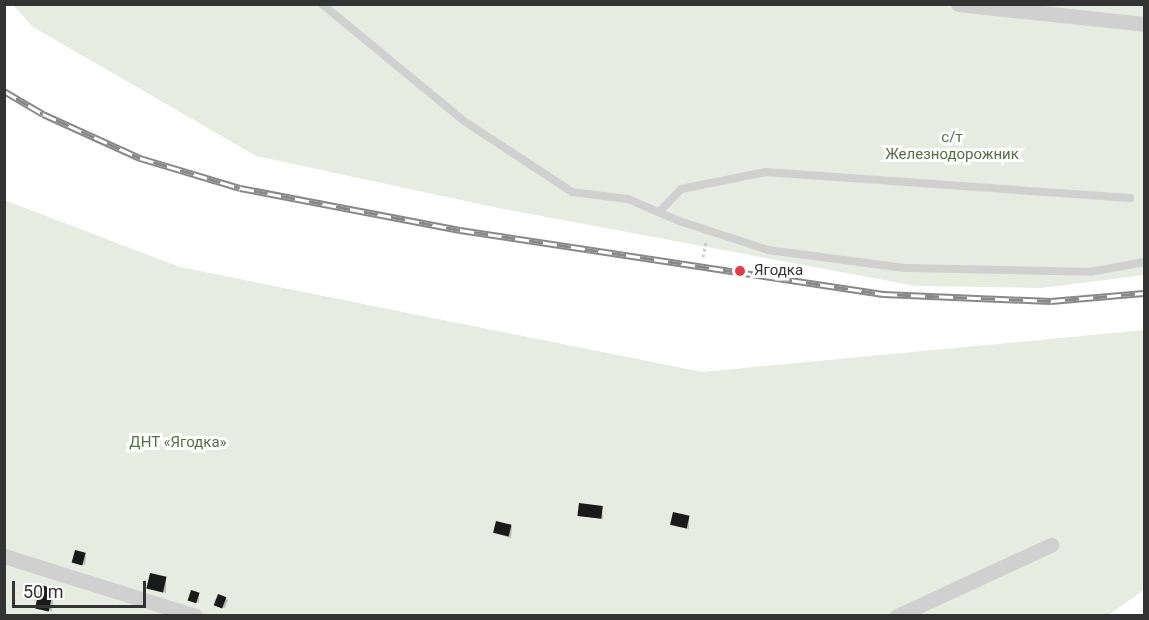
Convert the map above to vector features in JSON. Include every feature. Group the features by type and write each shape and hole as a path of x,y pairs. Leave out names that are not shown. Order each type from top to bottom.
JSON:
{"street":[{"path":"958,4 1144,24"},
{"path":"897,615 1051,545"},
{"path":"4,556 196,615"}],"lane":[{"path":"322,4 464,121 572,192 628,199 768,250 905,268 1090,272 1144,262"},
{"path":"659,212 681,189 766,172 1130,198"}],"green space":[{"name":"с/т Железнодорожник","path":"13,5 1144,5 1144,275 1042,288 916,286 498,208 256,156 33,27"},
{"name":"ДНТ «Ягодка»","path":"4,200 180,267 702,372 1144,330 1144,590 1107,616 5,615"}],"building":[{"path":"579,503 603,506 601,519 577,516"},
{"path":"673,512 690,516 687,528 670,525"},
{"path":"496,521 512,525 509,537 493,533"},
{"path":"75,550 86,553 82,565 72,563"},
{"path":"150,573 167,577 163,592 146,589"},
{"path":"40,585 54,588 49,611 35,608"},
{"path":"191,590 200,593 196,603 188,600"},
{"path":"218,594 226,597 222,608 214,605"}],"railway":[{"path":"4,91 43,114 140,158 240,188 460,230 883,294 1051,301 1144,293"}],"place":[{"name":"Ягодка","path":"740,271"}]}
